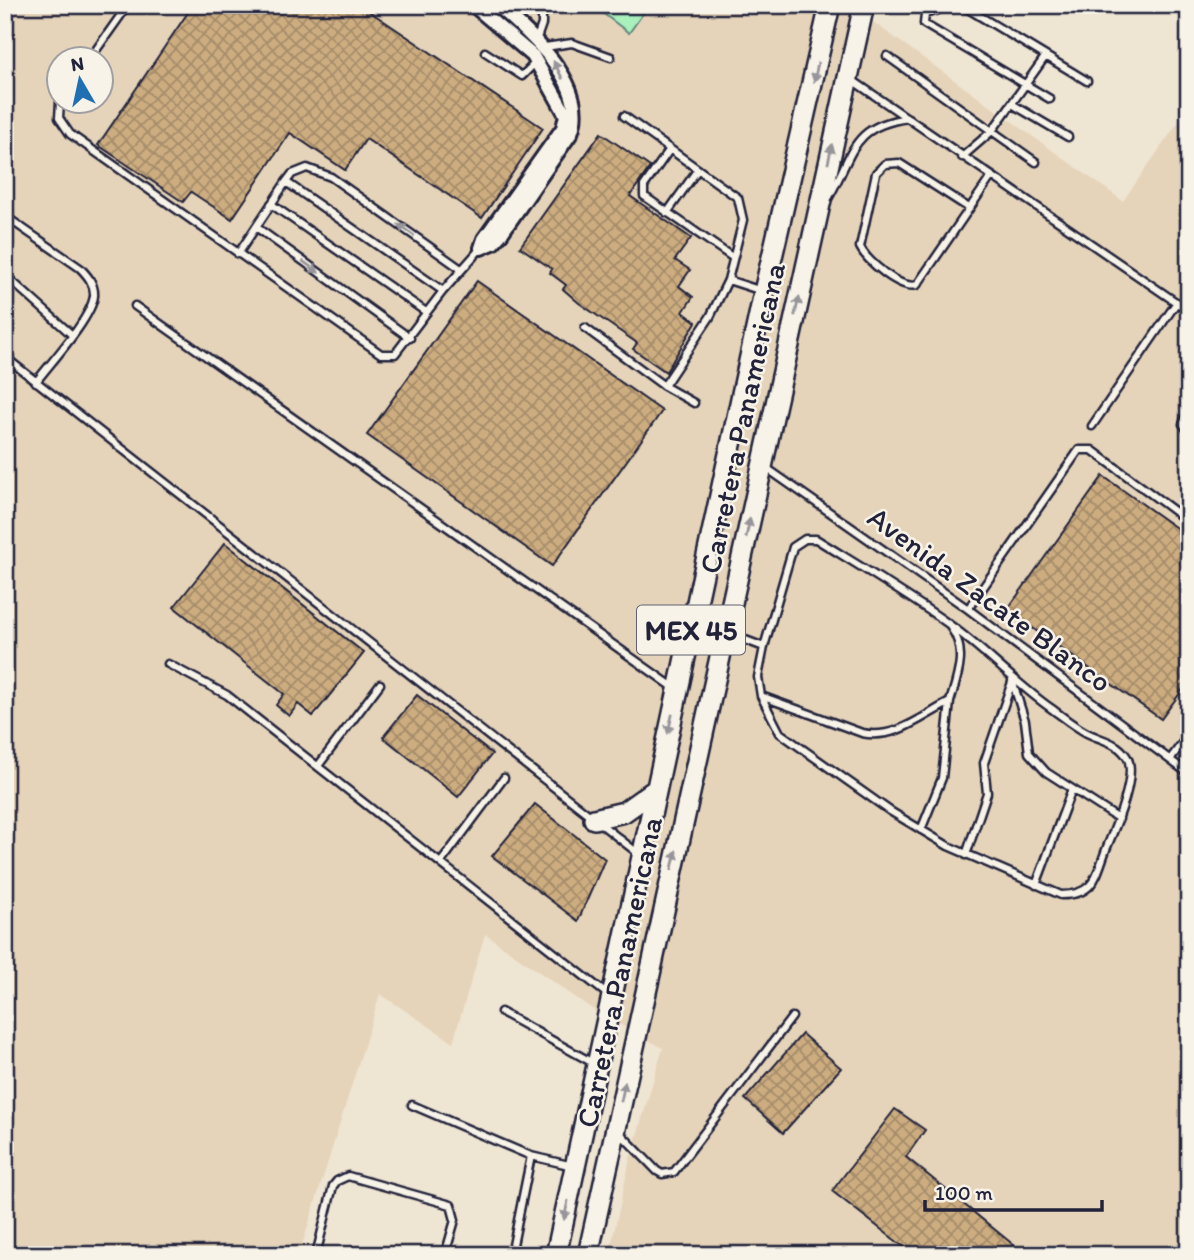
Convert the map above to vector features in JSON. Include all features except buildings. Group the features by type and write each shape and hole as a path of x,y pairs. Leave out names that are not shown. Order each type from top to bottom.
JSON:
{"main road":[{"name":"Carretera Panamericana","path":"556,1255 764,292 830,5"},
{"name":"Carretera Panamericana","path":"588,1255 864,5"},
{"path":"701,585 733,594"},
{"path":"594,819 624,812 655,790"}],"street":[{"path":"473,5 537,61 564,109 565,121 484,239 481,248"},
{"path":"481,248 493,243 501,234 575,124 576,114 570,97 541,43 497,5"}],"lane":[{"path":"99,46 128,5"},
{"path":"541,43 542,5"},
{"path":"1050,99 924,24 925,14 954,5 968,9 1087,81"},
{"path":"527,50 541,43 572,43 611,57"},
{"path":"485,52 522,76 537,61"},
{"path":"887,56 1036,162"},
{"path":"962,157 992,131 1045,57"},
{"path":"847,77 1189,311"},
{"path":"1012,104 1068,137"},
{"path":"59,116 70,134 381,354 396,354 426,312 481,248"},
{"path":"624,116 738,198 741,204 743,219 728,280 710,317 664,386"},
{"path":"816,220 863,133 886,121 908,118"},
{"path":"670,149 643,191 647,200 733,257"},
{"path":"969,208 898,163 885,164 876,173 860,247 863,254 897,281 907,287 916,285 991,177"},
{"path":"238,254 286,182 298,171 315,169 461,269"},
{"path":"667,213 698,169"},
{"path":"286,182 443,291"},
{"path":"271,204 426,312"},
{"path":"5,216 89,277 94,295 90,309 36,382"},
{"path":"256,227 410,338"},
{"path":"5,275 71,334"},
{"path":"728,280 764,292"},
{"path":"1092,426 1177,302"},
{"path":"135,306 678,691"},
{"path":"585,328 664,386 694,403"},
{"path":"5,357 643,857"},
{"path":"1189,410 1183,424 1189,432"},
{"path":"968,609 1079,450 1093,450 1189,522"},
{"name":"Avenida Zacate Blanco","path":"762,465 968,609 1189,774"},
{"path":"805,538 816,539 948,624 989,654 1012,680 1086,733 1111,742 1127,755 1131,772 1119,819 1092,885 1084,892 1061,895 966,855 922,830 780,733 761,696 758,677 764,647 793,547 805,538"},
{"path":"922,830 942,778 950,702 960,667 960,649 948,624"},
{"path":"725,632 764,647"},
{"path":"168,664 227,695 442,861 612,998"},
{"path":"1012,680 1025,721 1029,753 1046,772 1119,819"},
{"path":"966,855 987,793 984,763 1012,680"},
{"path":"318,766 380,684"},
{"path":"761,696 875,736 897,731 950,702"},
{"path":"1171,758 1189,734"},
{"path":"442,861 504,778"},
{"path":"1036,885 1072,789"},
{"path":"501,1012 597,1066"},
{"path":"615,1128 657,1171 662,1174 674,1172 792,1017"},
{"path":"412,1105 531,1156 575,1166"},
{"path":"511,1255 531,1156"},
{"path":"316,1255 334,1186 337,1181 348,1176 451,1205 455,1220 445,1255"}],"shaded area":[{"path":"5,5 849,5 1123,201 1189,107 1189,1255 609,1255 630,1159 663,1048 595,1011 485,934 453,1042 380,994 299,1255 5,1255"}],"green space":[{"path":"592,5 649,5 629,33"}]}
